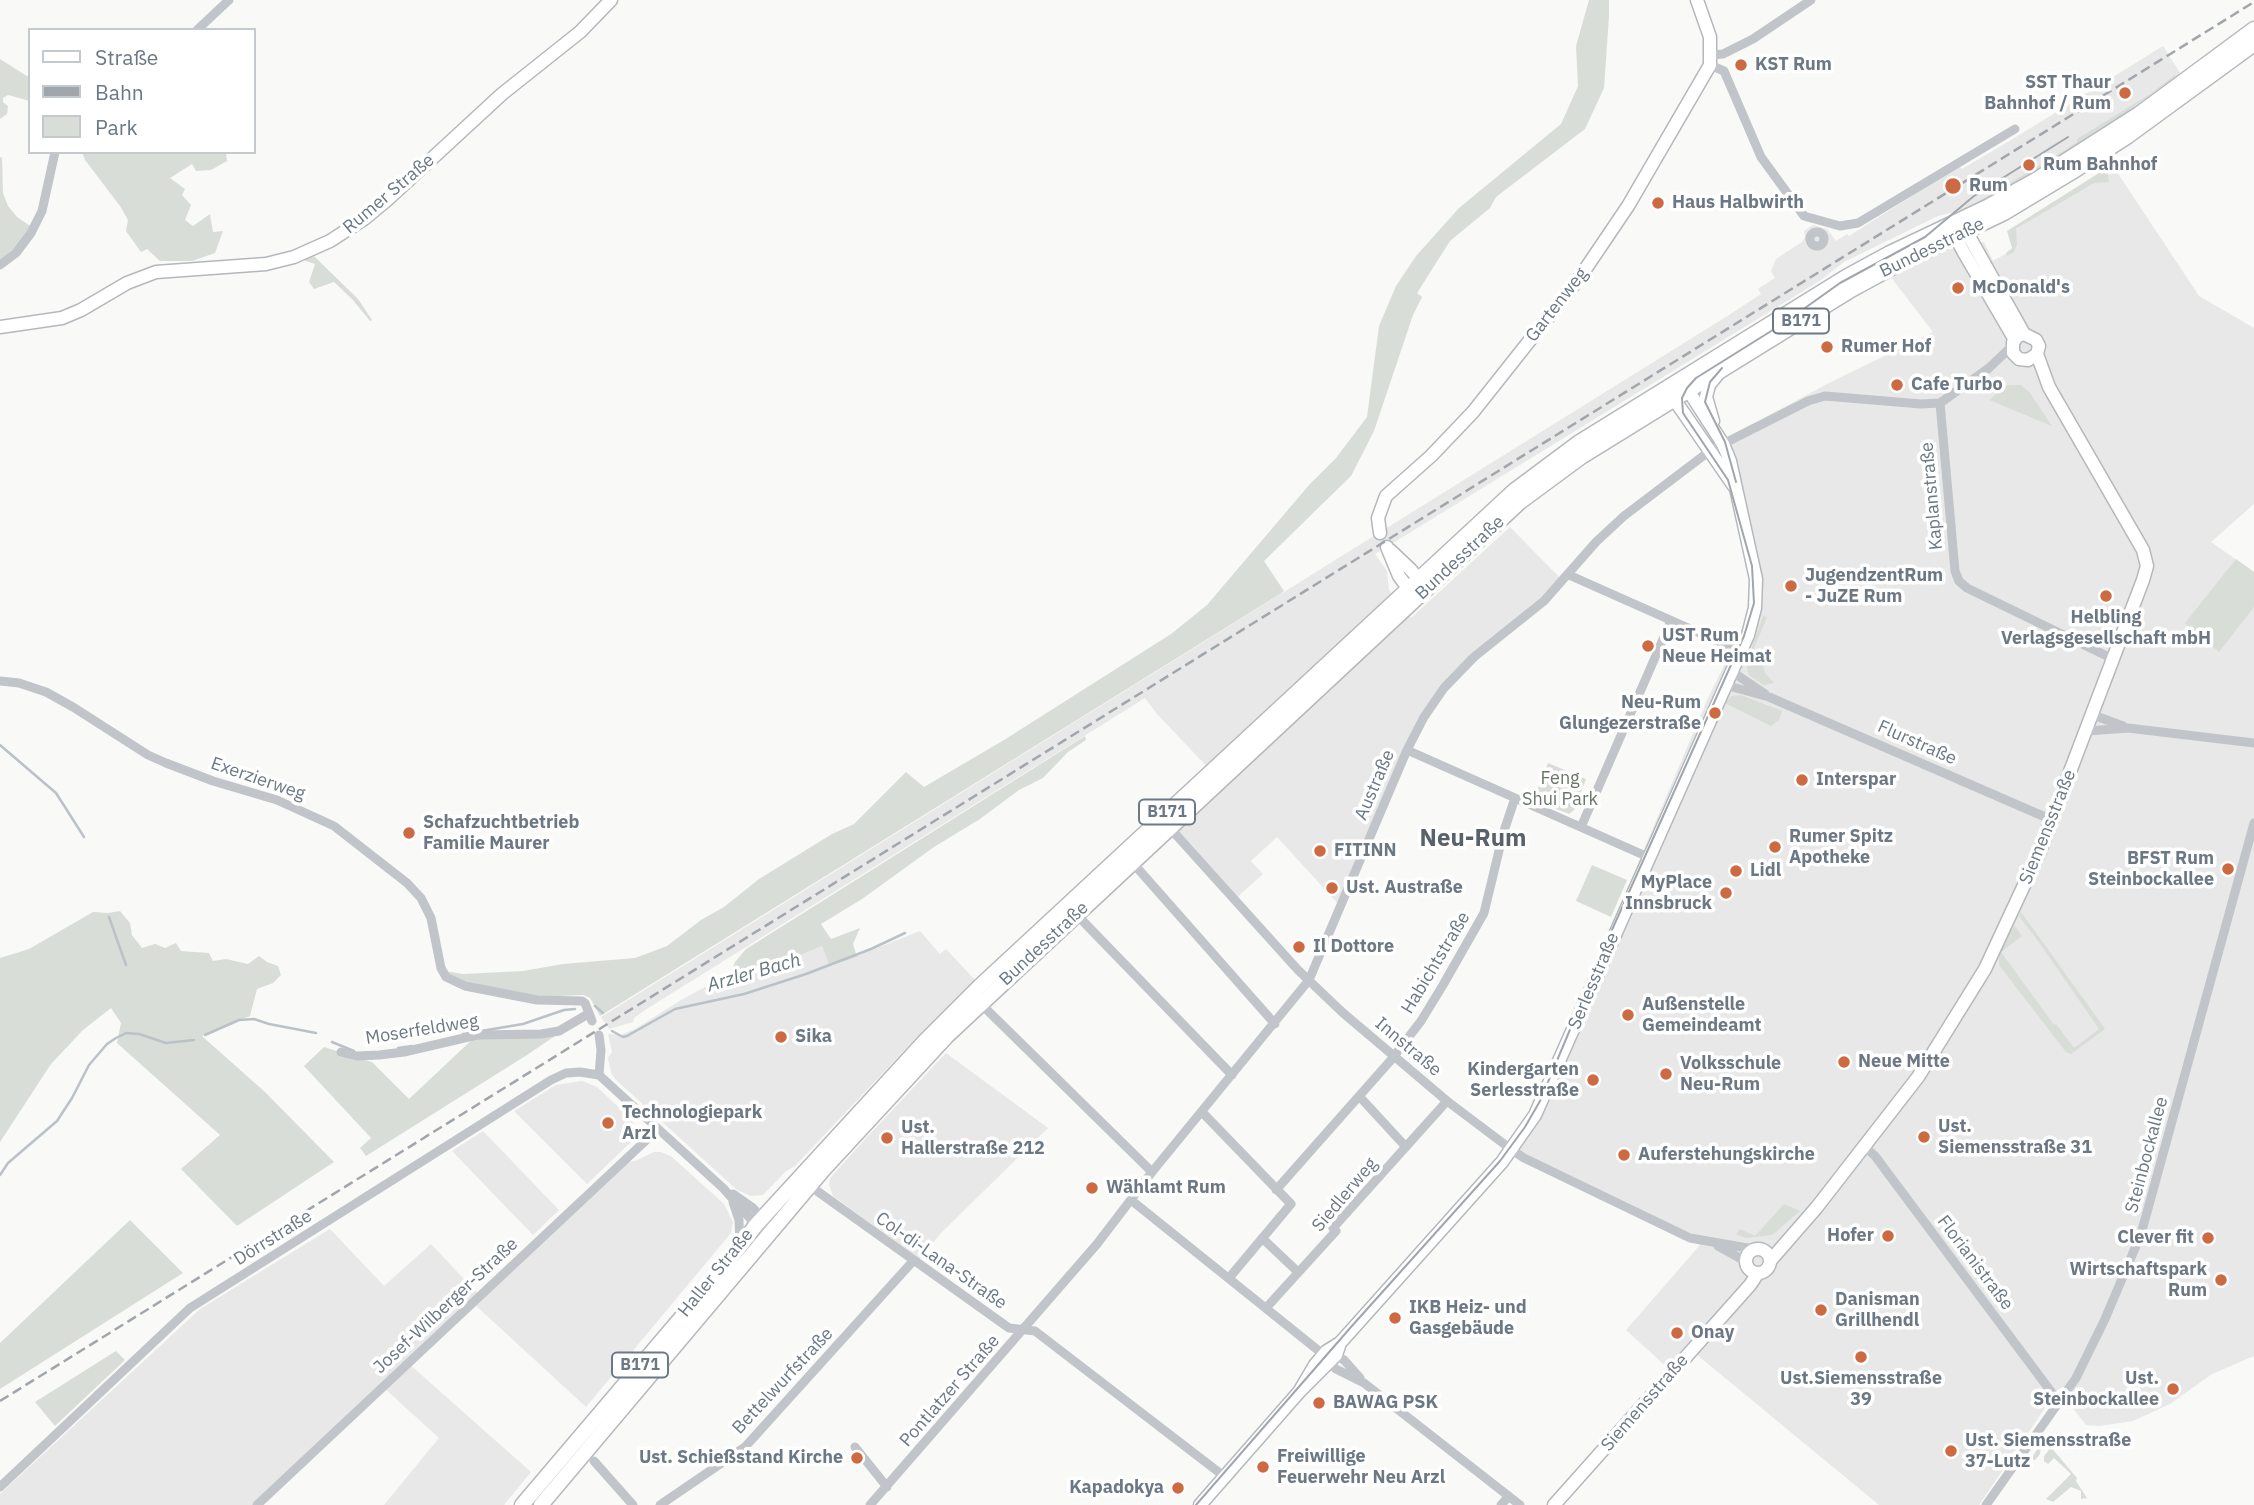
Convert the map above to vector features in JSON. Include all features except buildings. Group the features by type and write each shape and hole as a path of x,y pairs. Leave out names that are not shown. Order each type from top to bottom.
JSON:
{"main road":[{"name":"B171","path":"1994,204 2139,114 2254,29"},
{"name":"Bundesstraße","path":"924,1051 980,986 1416,587 1531,494 1581,457 1881,272 1961,231 2004,213 2072,172 2128,136 2254,44"},
{"name":"Bundesstraße","path":"924,1051 980,1003 1132,862 1534,474 1578,443 1866,266 1994,204"},
{"name":"Haller Straße","path":"541,1505 924,1051"},
{"name":"Haller Straße","path":"522,1505 759,1221 924,1051"}],"street":[{"path":"199,28 229,0"},
{"name":"Rumer Straße","path":"0,327 62,318 148,275 168,270 236,268 266,264 294,257 330,241 356,225 387,200 502,94 580,32 611,0"},
{"path":"1697,0 1710,37 1711,60 1724,71 1761,157 1814,233"},
{"path":"1711,60 1753,39 1811,0"},
{"name":"Gartenweg","path":"1380,533 1378,518 1386,496 1461,426 1580,277 1628,206 1711,60"},
{"path":"1804,216 1840,226 1858,223 2015,129"},
{"path":"0,265 16,253 31,233 42,211 55,154"},
{"path":"1939,230 1961,231 1994,204"},
{"path":"1961,231 2017,340 2013,353 2021,359"},
{"path":"1716,447 1808,401 1825,396 1921,404 1940,402 1989,368 2017,340 2036,340 2039,346 2032,359 2021,359 1989,368"},
{"name":"Siemensstraße","path":"1763,1254 1794,1235 1918,1077 1985,969 2027,881 2052,820 2143,580 2147,566 2145,555 2049,387 2037,354"},
{"name":"Siemensstraße","path":"2021,359 2049,387"},
{"name":"Serlesstraße","path":"1716,447 1706,397 1709,385 1721,371"},
{"path":"1674,399 1674,383 1688,390"},
{"name":"Serlesstraße","path":"1200,1505 1299,1392 1329,1353 1512,1150 1542,1103 1740,651 1753,620 1757,588 1755,569 1734,486 1688,390"},
{"name":"Serlesstraße","path":"1674,399 1716,447"},
{"name":"Kaplanstraße","path":"1940,402 1955,571 1959,581 1967,588 2113,659"},
{"name":"Austraße","path":"1131,1200 1309,980 1407,750 1424,716 1450,681 1482,649 1545,600 1598,539 1716,447"},
{"path":"1569,575 1740,651"},
{"path":"1581,827 1671,621"},
{"name":"Flurstraße","path":"1731,671 1769,697"},
{"name":"Exerzierweg","path":"0,681 19,683 46,692 148,755 213,781 277,800 347,834 407,883 421,898 431,918 441,968 446,977 455,982 537,1000 582,1001 590,1018"},
{"name":"Flurstraße","path":"1725,685 1769,697 2052,820"},
{"path":"2093,715 2128,728"},
{"path":"2087,730 2128,728 2254,743"},
{"path":"1407,750 1648,857"},
{"name":"Habichtstraße","path":"1276,1189 1359,1096 1420,1021 1484,912 1503,834 1515,798"},
{"name":"Steinbockallee","path":"1986,1505 2057,1401 2076,1378 2141,1234 2254,823"},
{"name":"Innstraße","path":"1169,827 1309,980 1393,1056 1512,1150 1690,1238 1713,1244 1736,1245 1763,1254"},
{"path":"1132,862 1275,1024"},
{"path":"1076,914 1232,1075"},
{"path":"980,1003 1152,1172"},
{"name":"Moserfeldweg","path":"341,1052 357,1056 379,1055 477,1035 541,1034 559,1031 590,1018"},
{"path":"599,1035 599,1075 770,1232"},
{"name":"Dörrstraße","path":"0,1487 190,1308 551,1080 566,1073 599,1075"},
{"path":"1359,1096 1406,1147"},
{"name":"Siedlerweg","path":"1266,1308 1336,1231 1333,1228 1447,1101"},
{"path":"1202,1112 1291,1204 1229,1278"},
{"name":"Josef-Wilberger-Straße","path":"257,1505 657,1130"},
{"name":"Florianistraße","path":"1864,1146 1895,1183 2057,1401"},
{"name":"Col-di-Lana-Straße","path":"810,1186 1009,1328 1035,1331 1225,1477"},
{"path":"723,1188 759,1221"},
{"path":"731,1197 739,1220 740,1245"},
{"path":"1131,1200 1520,1505"},
{"name":"Pontlatzer Straße","path":"870,1505 1024,1330 1131,1200"},
{"path":"1262,1238 1298,1272"},
{"name":"Innstraße","path":"1713,1244 1750,1267"},
{"path":"1747,1254 1763,1254 1768,1268 1750,1267 1747,1254"},
{"name":"Bettelwurfstraße","path":"660,1505 745,1447 914,1260"},
{"name":"Siemensstraße","path":"1554,1505 1735,1300 1750,1267"},
{"path":"855,1447 887,1487"},
{"path":"594,1461 633,1505"},
{"path":"1501,1505 1509,1496"}],"shaded area":[{"path":"2163,46 2182,76 2096,137 1988,203 1938,216 1844,262 1821,280 1375,554 1387,571 1389,590 1411,618 1510,527 1563,581 1474,657 1424,716 1341,907 1277,837 1251,861 1263,874 1235,899 1165,822 1215,775 1145,698 645,1010 634,1018 633,1022 609,1029 601,1017 1729,315 1761,294 1758,289 1775,278 1771,271 1776,259 1802,242 1804,231 1813,225 1827,229 1836,241 1847,234 1849,236 1959,166 1962,169"},
{"path":"2115,169 2199,296 2254,328 2254,504 2211,542 2254,572 2254,1356 2212,1374 2170,1404 2133,1421 2086,1425 2058,1389 1979,1505 1879,1505 1690,1349 1670,1370 1626,1330 1700,1245 1512,1150 1541,1093 1707,700 1755,603 1719,442 1829,383 1933,332 1890,276 1943,251 1984,242 1993,261 2014,249 2015,230"},
{"path":"920,931 940,954 946,949 975,980 914,1040 795,1166 785,1172 763,1195 751,1196 737,1190 611,1073 608,1058 612,1052 608,1034 621,1035 635,1029 681,1000 739,969 742,974 777,958 796,957 822,946 831,966"},
{"path":"946,1053 1048,1128 941,1233 920,1259 833,1196 829,1184 830,1178"},
{"path":"582,1081 597,1087 629,1117 633,1123 634,1135 632,1141 587,1184 514,1111 556,1085"},
{"path":"483,1131 559,1210 533,1235 452,1151"},
{"path":"654,1152 672,1157 724,1204 733,1222 731,1233 586,1407 472,1302 408,1363 531,1472 504,1505 384,1505 439,1438 383,1387 257,1505 0,1505 0,1494 200,1309 330,1229 384,1286 431,1244 479,1295 621,1163 635,1161"}],"green space":[{"path":"1589,0 1609,0 1609,16 1604,88 1585,129 1496,197 1490,208 1450,241 1417,293 1422,297 1413,315 1374,431 1351,476 1264,561 1284,591 600,1016 590,998 583,995 536,997 461,981 445,971 463,974 523,971 563,964 635,958 667,946 759,879 832,834 854,824 906,772 924,787 1004,740 1171,634 1207,605 1309,485 1336,458 1367,417 1379,326 1396,286 1416,256 1459,208 1561,124 1578,86 1576,46"},
{"path":"0,59 28,77 28,100 8,95 3,98 3,102 8,106 7,114 0,119"},
{"path":"2176,76 2103,129 1996,195 1978,202 2065,150 2077,142 2077,139 2150,94"},
{"path":"83,154 226,154 227,161 211,170 196,171 192,164 170,178 185,189 182,195 191,205 185,220 193,226 210,214 213,232 223,231 215,253 192,261 160,261 147,249 141,252 126,231 128,220 120,206"},
{"path":"0,157 3,193 8,206 17,217 32,227 22,242 0,261"},
{"path":"2107,168 2109,182 2094,183 2016,229 2017,245 2014,252 2007,256 2006,253 2012,248 2007,231"},
{"path":"314,256 358,299 372,320 370,321 334,282 314,289 309,282 315,264 303,260"},
{"path":"2007,385 2021,385 2030,393 2052,426 1989,400"},
{"path":"2236,559 2254,572 2254,607 2219,652 2185,623"},
{"path":"1763,616 1767,617 1752,653 1756,655 1754,659 1762,662 1765,673 1774,683 1764,685 1749,675 1746,664"},
{"path":"1741,695 1782,711 1779,720 1771,726 1725,703 1731,696"},
{"path":"1085,736 1086,740 1068,752 1043,778 1019,790 862,899 821,924 831,939 860,928 853,944 857,957 830,966 822,946 796,957 777,958 742,974 739,969 731,973 735,962 746,949"},
{"name":"Feng Shui Park","path":"1548,763 1586,779 1574,810 1569,814 1533,800"},
{"path":"1592,865 1627,880 1611,917 1576,901"},
{"path":"120,911 130,923 132,935 142,948 155,944 165,948 176,943 181,951 209,953 213,961 226,959 248,964 259,956 278,966 281,975 273,983 257,989 250,1016 203,1037 265,1092 334,1162 237,1226 181,1169 220,1135 117,1043 121,1023 111,1008 83,1030 51,1064 0,1142 0,958 29,949 93,912"},
{"path":"2021,912 2105,1029 2071,1054 2066,1052 1999,965 1999,955 2015,926 2022,936 2001,952 2054,1025 2056,1024 2074,1048 2099,1029 2019,916"},
{"path":"559,1031 527,1055 366,1156 360,1148 371,1138 304,1066 324,1047 372,1062 409,1099 477,1035"},
{"path":"1784,1204 1800,1211 1772,1235 1746,1238 1736,1234 1740,1229 1755,1236"},
{"path":"130,1220 183,1273 0,1389 0,1343"},
{"path":"116,1351 125,1360 55,1426 35,1402"},
{"path":"2044,1439 2077,1478 2076,1481 2087,1498 2081,1499 2081,1491 2071,1487 2053,1502 2046,1499 2071,1474 2054,1458 2048,1464 2044,1461 2049,1450 2046,1446 2041,1447 2035,1460 2031,1459"}],"waterway":[{"path":"0,745 56,793 84,837"},
{"path":"109,917 126,965"},
{"name":"Arzler Bach","path":"612,1031 623,1037 627,1036 675,1009 744,994 806,974 905,933"},
{"name":"Arzler Bach","path":"595,1006 603,1013"},
{"name":"Arzler Bach","path":"463,1034 523,1024 575,1009"},
{"name":"Arzler Bach","path":"205,1035 239,1020 254,1019 316,1033"},
{"name":"Arzler Bach","path":"0,1175 8,1163 57,1121 89,1065 107,1044 126,1033 139,1034 166,1043 194,1040"},
{"name":"Arzler Bach","path":"332,1042 354,1051"},
{"name":"Arzler Bach","path":"398,1048 412,1046"}],"tram line":[{"path":"1196,1505 1500,1161 1540,1101 1611,932 1744,636 1754,603 1752,566 1728,480 1683,413 1682,398 1687,388 1696,378 1784,323 1840,283 1925,237 1974,196 2068,137"},
{"path":"1722,368 1710,382 1705,402 1725,442 1736,482"}],"railway":[{"path":"0,1401 2254,2"}],"place":[{"name":"KST Rum","path":"1741,65"},
{"name":"SST Thaur Bahnhof / Rum","path":"2125,93"},
{"name":"Rum Bahnhof","path":"2029,165"},
{"name":"Rum","path":"1953,186"},
{"name":"Haus Halbwirth","path":"1658,203"},
{"name":"McDonald's","path":"1958,288"},
{"name":"Rumer Hof","path":"1827,347"},
{"name":"Cafe Turbo","path":"1897,385"},
{"name":"JugendzentRum - JuZE Rum","path":"1791,586"},
{"name":"Helbling Verlagsgesellschaft mbH","path":"2106,596"},
{"name":"UST Rum Neue Heimat","path":"1648,646"},
{"name":"Neu-Rum Glungezerstraße","path":"1715,713"},
{"name":"Interspar","path":"1802,780"},
{"name":"Schafzuchtbetrieb Familie Maurer","path":"409,833"},
{"name":"Rumer Spitz Apotheke","path":"1775,847"},
{"name":"FITINN","path":"1320,851"},
{"name":"BFST Rum Steinbockallee","path":"2228,869"},
{"name":"Lidl","path":"1736,871"},
{"name":"Ust. Austraße","path":"1332,888"},
{"name":"MyPlace Innsbruck","path":"1726,893"},
{"name":"Il Dottore","path":"1299,947"},
{"name":"Außenstelle Gemeindeamt","path":"1628,1015"},
{"name":"Sika","path":"781,1037"},
{"name":"Neue Mitte","path":"1844,1062"},
{"name":"Volksschule Neu-Rum","path":"1666,1074"},
{"name":"Kindergarten Serlesstraße","path":"1593,1080"},
{"name":"Technologiepark Arzl","path":"608,1123"},
{"name":"Ust. Siemensstraße 31","path":"1924,1137"},
{"name":"Ust. Hallerstraße 212","path":"887,1138"},
{"name":"Auferstehungskirche","path":"1624,1155"},
{"name":"Wählamt Rum","path":"1092,1188"},
{"name":"Hofer","path":"1888,1236"},
{"name":"Clever fit","path":"2208,1238"},
{"name":"Wirtschaftspark Rum","path":"2221,1280"},
{"name":"Danisman Grillhendl","path":"1821,1310"},
{"name":"IKB Heiz- und Gasgebäude","path":"1395,1318"},
{"name":"Onay","path":"1677,1333"},
{"name":"Ust.Siemensstraße 39","path":"1861,1357"},
{"name":"Ust. Steinbockallee","path":"2173,1389"},
{"name":"BAWAG PSK","path":"1319,1403"},
{"name":"Ust. Siemensstraße 37-Lutz","path":"1951,1451"},
{"name":"Ust. Schießstand Kirche","path":"857,1458"},
{"name":"Freiwillige Feuerwehr Neu Arzl","path":"1263,1467"},
{"name":"Kapadokya","path":"1178,1488"}],"district":[{"name":"Neu-Rum","path":"1473,839"}]}
